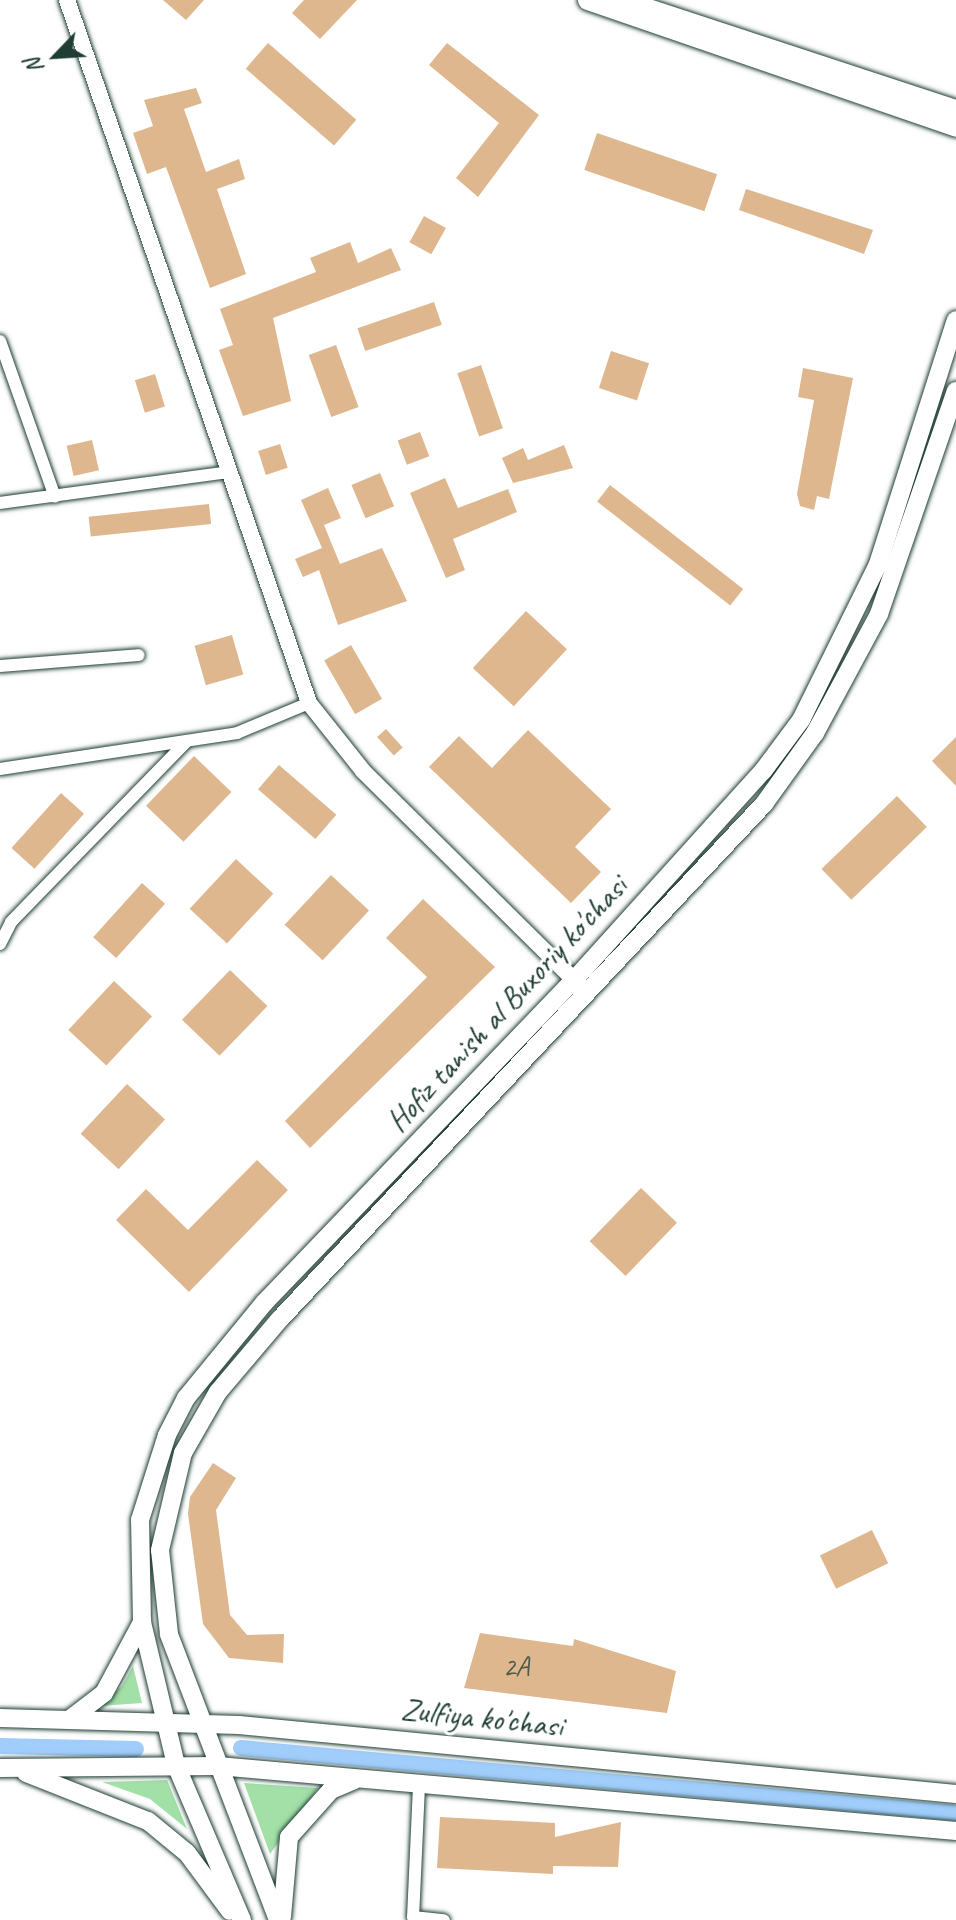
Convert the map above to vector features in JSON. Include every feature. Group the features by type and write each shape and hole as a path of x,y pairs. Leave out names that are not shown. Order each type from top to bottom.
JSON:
{"main road":[{"path":"588,0 956,127"},
{"path":"621,0 956,110"},
{"name":"Hofiz tanish al Buxoriy ko'chasi","path":"239,1920 176,1765 162,1720 142,1622 140,1520 150,1475 186,1398 264,1303 574,980 763,771 834,664 881,557 956,320"},
{"name":"Hofiz tanish al Buxoriy ko'chasi","path":"280,1920 199,1722 169,1634 160,1550 167,1497 195,1428 280,1319 590,997 764,804 815,733 879,614 956,391"},
{"path":"69,1720 104,1693 142,1622"},
{"name":"Zulfiya ko'chasi","path":"0,1718 199,1722 956,1794"},
{"path":"6,1768 218,1766 956,1831"},
{"path":"6,1768 148,1821 187,1853 239,1920"},
{"path":"280,1920 289,1837 331,1790 357,1778"}],"street":[{"path":"67,0 309,703 363,771 590,997"},
{"path":"0,341 55,497"},
{"path":"0,503 228,472"},
{"path":"0,666 139,655"},
{"path":"0,769 258,728 309,703"},
{"path":"0,944 11,922 187,741"},
{"path":"419,1786 413,1917 444,1920"}],"green space":[{"path":"133,1666 142,1703 100,1706 122,1686"},
{"path":"167,1780 187,1829 150,1799 102,1782"},
{"path":"244,1783 318,1788 270,1854"}],"building":[{"path":"163,0 204,0 186,20"},
{"path":"304,0 357,0 320,39 292,13"},
{"path":"268,43 356,120 334,145 246,69"},
{"path":"447,43 539,115 478,197 456,178 499,123 429,65"},
{"path":"196,88 202,103 184,109 206,172 239,159 245,179 217,189 246,274 210,288 166,167 147,174 133,133 153,126 144,100"},
{"path":"597,133 717,174 704,211 584,170"},
{"path":"746,189 873,230 864,254 739,210"},
{"path":"424,216 446,228 431,254 409,242"},
{"path":"350,242 358,263 391,248 401,270 273,318 291,401 243,416 219,350 233,345 220,309 316,272 310,258"},
{"path":"434,302 442,325 365,351 357,328"},
{"path":"336,345 359,407 331,417 309,355"},
{"path":"611,351 649,363 637,400 599,388"},
{"path":"481,365 503,428 479,436 457,373"},
{"path":"803,368 853,378 829,499 817,496 814,510 800,506 797,494 814,400 798,397"},
{"path":"155,374 165,407 145,413 135,380"},
{"path":"420,432 429,456 407,465 398,441"},
{"path":"92,440 99,470 74,476 67,446"},
{"path":"280,444 288,468 266,475 258,451"},
{"path":"564,445 573,468 513,483 502,458 523,448 528,460"},
{"path":"380,473 394,506 366,518 351,485"},
{"path":"445,478 458,508 508,489 517,512 453,539 465,570 446,578 410,493"},
{"path":"610,485 743,589 730,606 597,502"},
{"path":"328,488 341,518 324,525 340,564 382,548 407,601 338,625 319,570 303,577 295,559 322,548 301,500"},
{"path":"209,504 211,524 91,537 89,517"},
{"path":"526,611 567,649 514,706 473,668"},
{"path":"232,635 243,674 206,685 195,646"},
{"path":"351,645 382,699 355,714 324,660"},
{"path":"386,729 403,748 394,756 377,737"},
{"path":"528,730 611,809 575,847 601,872 571,903 429,767 459,736 492,768"},
{"path":"956,737 956,786 932,761"},
{"path":"194,756 231,792 183,842 146,806"},
{"path":"279,765 336,815 315,839 258,789"},
{"path":"61,793 84,814 35,869 11,848"},
{"path":"897,796 927,827 851,900 821,869"},
{"path":"236,859 273,894 227,944 190,909"},
{"path":"331,875 369,910 323,960 285,925"},
{"path":"142,883 165,904 116,958 93,937"},
{"path":"423,899 495,967 310,1148 285,1121 427,977 386,938"},
{"path":"230,970 267,1006 219,1056 182,1020"},
{"path":"114,981 152,1016 106,1065 68,1030"},
{"path":"127,1084 165,1119 119,1169 81,1134"},
{"path":"257,1160 288,1190 189,1292 116,1220 146,1189 188,1230"},
{"path":"641,1188 677,1223 626,1276 590,1241"},
{"path":"213,1463 236,1478 216,1510 230,1615 247,1635 284,1634 283,1663 229,1658 203,1624 188,1514 190,1497"},
{"path":"872,1530 888,1563 836,1589 820,1555"},
{"path":"480,1633 573,1646 574,1639 676,1671 667,1713 464,1688"},
{"path":"440,1817 555,1823 555,1837 621,1822 618,1867 553,1866 553,1874 437,1868"}],"waterway":[{"path":"0,1746 136,1749"},
{"path":"241,1748 956,1813"}]}
